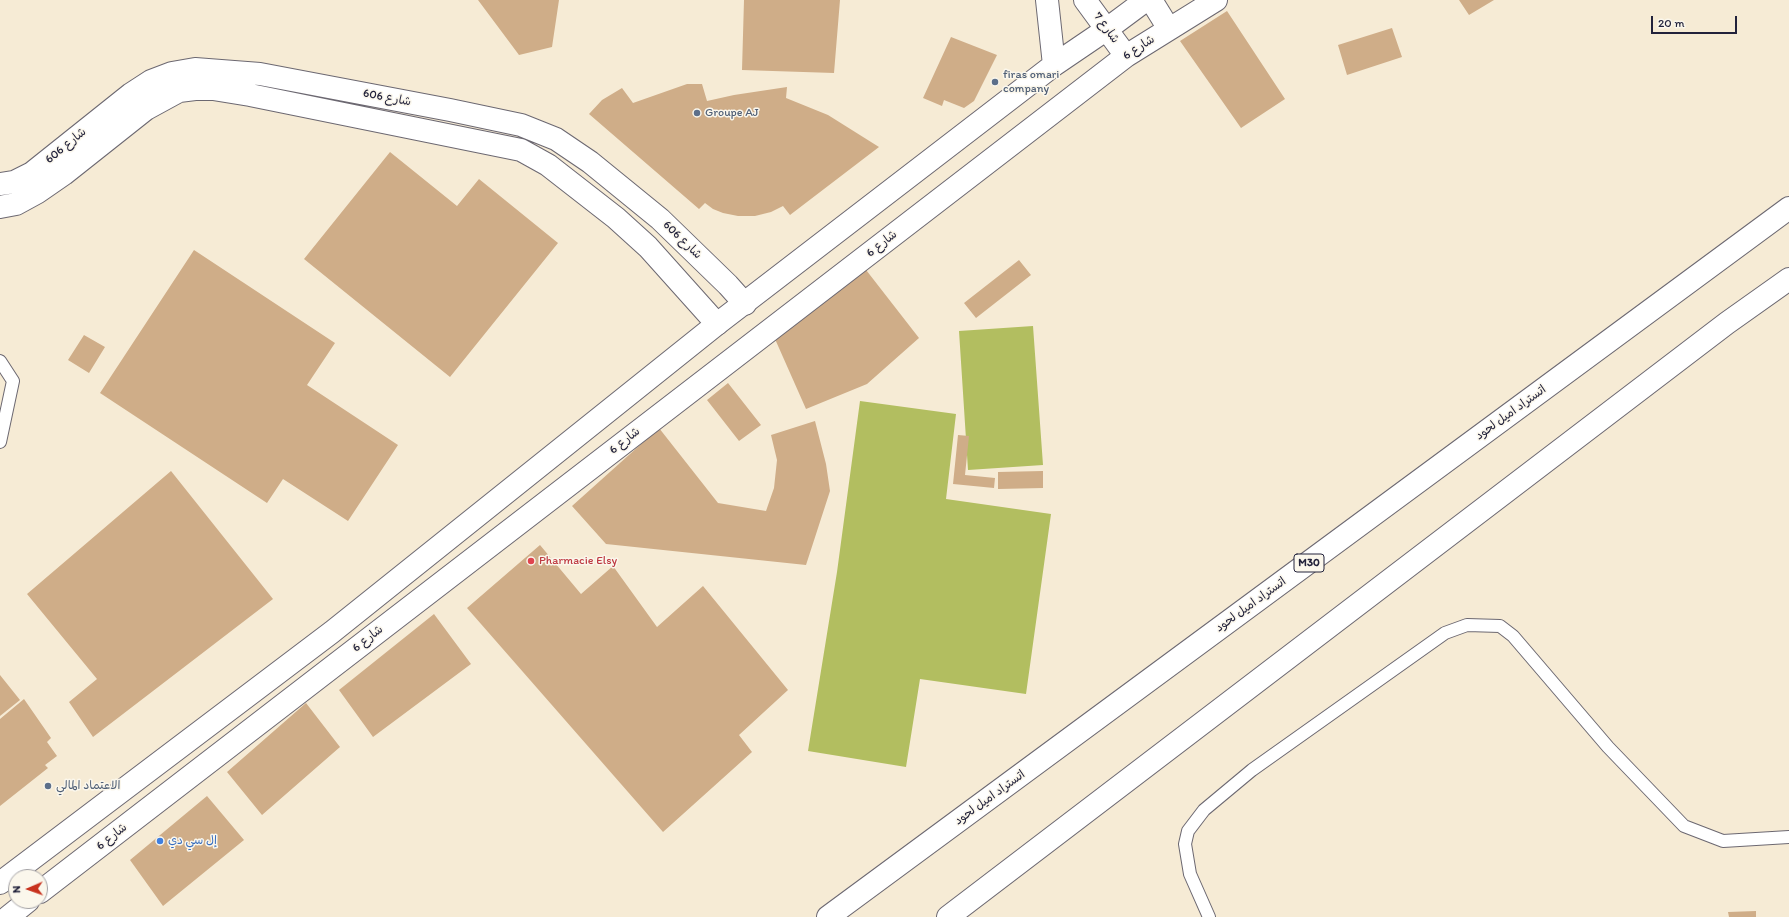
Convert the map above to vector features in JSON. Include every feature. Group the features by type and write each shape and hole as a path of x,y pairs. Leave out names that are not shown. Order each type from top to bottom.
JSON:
{"main road":[{"path":"1047,0 1054,65"},
{"name":"شارع 7","path":"1085,0 1126,56"},
{"path":"0,883 332,632 717,324 745,304 1054,65 1146,0"},
{"path":"1151,0 1169,29"},
{"name":"شارع 6","path":"48,886 1126,56 1216,0"},
{"name":"شارع 606","path":"0,207 16,204 38,192 64,174 146,109 176,82 195,69 260,74 450,110 520,125 556,139 590,162 660,219 728,285 745,304"},
{"name":"شارع 606","path":"0,184 14,182 32,173 131,94 151,81 176,82 195,89 213,89 250,95 521,150 548,165 616,218 648,247 717,324"},
{"name":"اتستراد اميل لحود","path":"828,917 1789,208"},
{"path":"948,917 1727,323 1789,279"},
{"path":"8,917 18,909"}],"lane":[{"path":"0,361 13,381 0,442"},
{"path":"1209,917 1190,874 1185,844 1188,831 1204,810 1252,770 1445,633 1467,625 1500,626 1513,636 1608,747 1684,826 1724,841 1789,837"}],"green space":[{"path":"1033,326 1043,465 968,470 959,331"},
{"path":"860,401 956,414 946,499 1051,514 1026,694 920,679 906,767 808,751 837,572"}],"building":[{"path":"478,0 559,0 552,47 519,55"},
{"path":"744,0 840,0 834,73 742,70"},
{"path":"1459,0 1494,0 1469,15"},
{"path":"1227,11 1285,99 1241,128 1180,41"},
{"path":"1392,28 1402,57 1347,75 1338,45"},
{"path":"951,37 997,55 974,101 964,108 944,100 942,106 923,98"},
{"path":"687,84 702,84 707,101 734,95 787,87 786,98 828,115 879,147 790,215 783,206 771,212 755,216 738,216 723,213 713,209 705,203 699,209 589,114 602,100 622,88 633,103"},
{"path":"390,152 457,206 479,179 558,243 450,377 304,259"},
{"path":"194,250 335,343 307,385 398,445 348,521 283,479 267,503 100,393"},
{"path":"1019,260 1031,275 976,318 964,303"},
{"path":"863,266 919,338 867,384 806,409 775,339"},
{"path":"84,335 105,347 89,373 68,360"},
{"path":"728,383 761,425 739,441 707,400"},
{"path":"815,421 826,464 830,491 806,565 606,544 572,506 659,428 718,503 766,511 774,488 777,460 771,435"},
{"path":"958,435 969,436 965,475 995,478 994,488 953,484"},
{"path":"171,471 273,599 93,737 69,702 97,679 27,594"},
{"path":"1043,471 1043,488 998,489 998,472"},
{"path":"540,545 581,594 613,566 657,627 703,586 788,690 739,735 752,752 663,832 467,608"},
{"path":"434,614 471,664 373,737 339,690"},
{"path":"0,675 20,700 0,716"},
{"path":"24,699 51,738 47,742 57,756 45,765 48,768 0,806 0,719"},
{"path":"306,703 340,747 262,815 227,772"},
{"path":"207,796 244,840 163,906 130,860"},
{"path":"1756,911 1756,917 1729,917 1728,912"}],"place":[{"name":"firas omari company","path":"995,82"},
{"name":"Groupe AJ","path":"697,113"},
{"name":"Pharmacie Elsy","path":"531,561"},
{"name":"الاعتماد المالي","path":"48,786"},
{"name":"إل سي دي","path":"160,841"}]}
